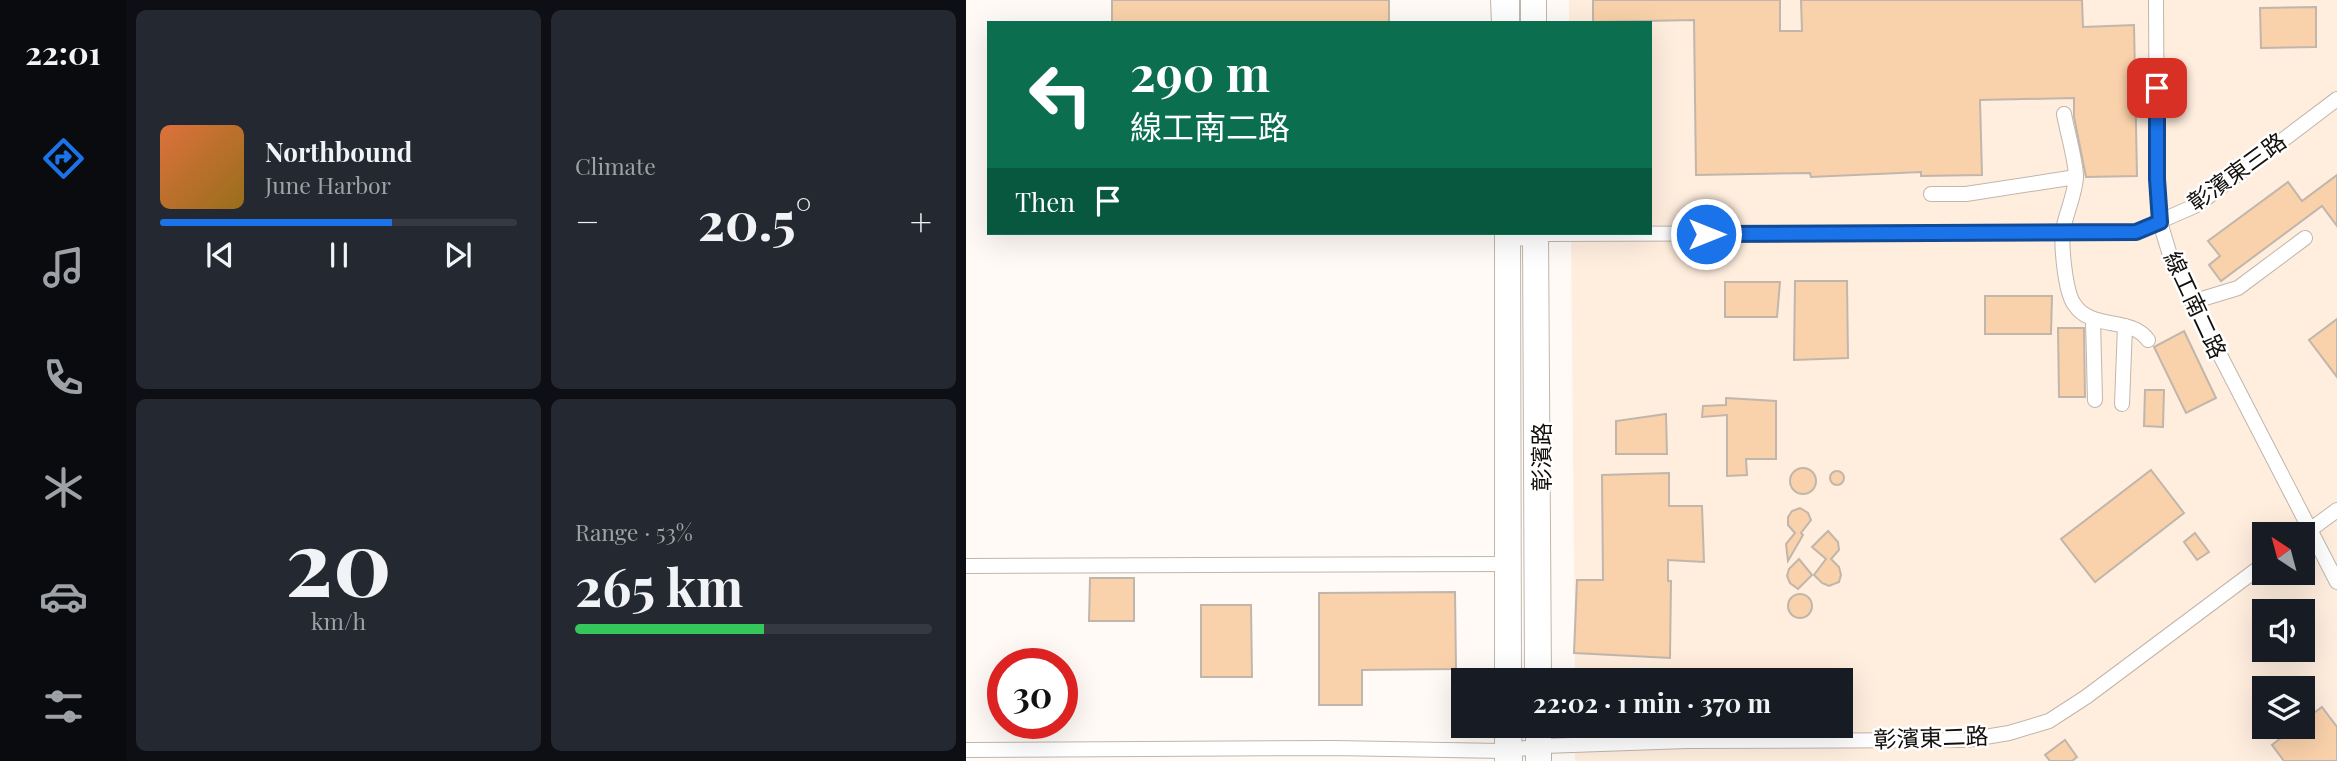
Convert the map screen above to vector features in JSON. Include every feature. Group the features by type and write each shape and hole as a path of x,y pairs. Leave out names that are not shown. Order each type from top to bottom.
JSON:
{"street":[{"path":"1498,0 1499,21"},
{"path":"1512,0 1512,21"},
{"path":"1528,0 1528,21"},
{"path":"1539,0 1539,21"},
{"name":"線工南二路","path":"2156,0 2157,179 2160,222 2172,262 2301,522"},
{"name":"彰濱東三路","path":"1652,235 2136,232 2197,205 2337,99"},
{"path":"2064,114 2076,177 2063,233 2066,281 2073,303 2093,320 2125,326 2148,340"},
{"path":"1931,194 1966,194 2076,177"},
{"name":"彰濱東三路","path":"1508,236 1535,235"},
{"name":"彰濱路","path":"1532,668 1535,235"},
{"name":"彰濱路","path":"1535,235 1544,668"},
{"name":"彰濱路","path":"1502,668 1508,236"},
{"name":"彰濱路","path":"1508,236 1514,668"},
{"path":"2192,302 2238,288 2305,238"},
{"path":"2093,320 2095,400"},
{"path":"2122,404 2125,326"},
{"path":"2315,526 2337,510"},
{"name":"線工南二路","path":"2315,547 2337,582"},
{"path":"966,566 1503,564"},
{"name":"彰濱東二路","path":"966,750 1334,748 1508,756 1687,741 1967,740 2009,733 2049,721 2086,697 2252,573"},
{"path":"1504,738 1508,756"},
{"path":"1508,756 1512,738"}],"shaded area":[{"path":"1569,0 2337,0 2337,761 1575,761 1575,738 1853,738 1853,668 1575,668 1571,235 1652,235 1652,21 1569,21"}],"building":[{"path":"1112,0 1389,0 1389,21 1112,21"},
{"path":"1593,0 1780,0 1780,31 1802,31 1801,0 2082,0 2083,27 2134,25 2137,176 2086,177 2074,117 2074,98 1980,100 1982,175 1921,176 1921,172 1811,177 1810,173 1696,175 1694,20 1593,21"},
{"path":"2316,7 2316,47 2261,48 2260,8"},
{"path":"2337,175 2337,226 2322,206 2221,281 2209,265 2220,256 2208,241 2288,182 2302,201"},
{"path":"1795,281 1847,281 1848,358 1794,360"},
{"path":"1725,282 1780,282 1777,317 1725,317"},
{"path":"1985,296 2052,296 2051,334 1985,334"},
{"path":"2337,319 2337,377 2309,340"},
{"path":"2058,328 2084,328 2085,397 2059,397"},
{"path":"2184,331 2216,398 2186,413 2154,347"},
{"path":"2145,390 2164,390 2163,427 2144,426"},
{"path":"1726,398 1776,401 1776,459 1746,459 1747,475 1727,476 1727,415 1702,417 1703,406 1726,405"},
{"path":"1666,414 1667,454 1616,454 1616,421"},
{"path":"1803,468 1812,472 1816,481 1812,490 1803,494 1794,490 1790,481 1794,472"},
{"path":"2151,470 2184,513 2095,582 2061,539"},
{"path":"1837,471 1842,473 1842,483 1837,485 1832,483 1830,478 1832,473"},
{"path":"1669,473 1669,506 1702,506 1704,562 1668,560 1668,581 1671,581 1670,658 1574,653 1577,580 1603,580 1602,475"},
{"path":"1800,508 1808,513 1811,520 1801,533 1803,535 1788,561 1786,544 1795,533 1788,525 1788,517 1792,511"},
{"path":"1828,531 1838,542 1839,550 1831,559 1839,567 1841,575 1839,582 1829,586 1814,575 1826,559 1812,547"},
{"path":"2195,533 2209,552 2197,560 2184,542"},
{"path":"1799,559 1812,575 1798,589 1790,583 1787,576 1789,569"},
{"path":"1090,578 1134,578 1134,621 1089,621"},
{"path":"1455,592 1456,668 1362,670 1362,705 1319,705 1319,593"},
{"path":"1800,594 1808,598 1812,606 1808,614 1800,618 1792,614 1788,606 1792,598"},
{"path":"1201,605 1251,605 1252,677 1201,677"},
{"path":"2322,707 2337,727 2337,761 2284,761 2272,745 2280,739 2315,739 2315,712"},
{"path":"2065,740 2077,757 2072,761 2050,761 2045,755"}],"route":[{"path":"1706,234 2136,232 2160,222 2157,88"}]}
